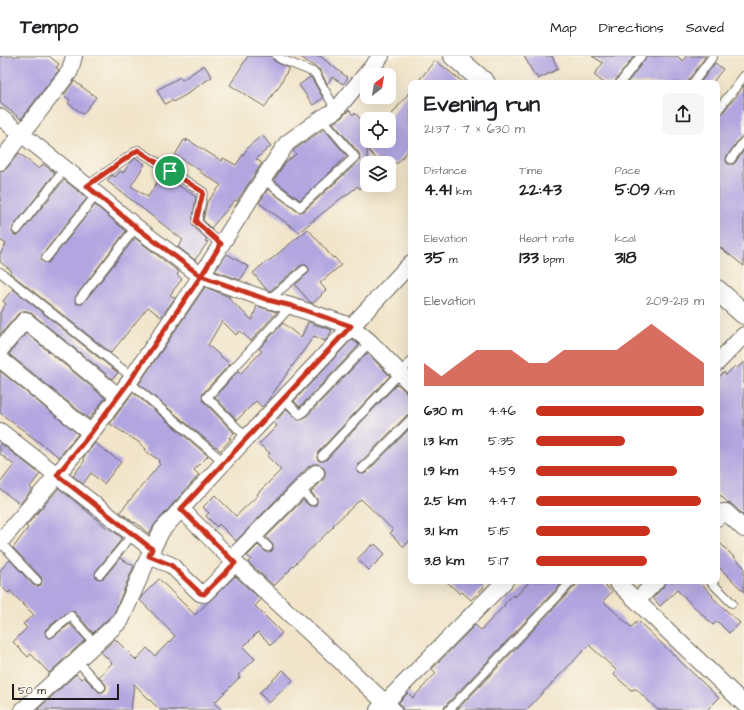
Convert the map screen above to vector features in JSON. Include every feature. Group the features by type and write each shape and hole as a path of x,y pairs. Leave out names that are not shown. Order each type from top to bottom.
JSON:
{"street":[{"path":"0,162 70,71 73,56"},
{"path":"0,542 91,433 131,379 201,276 286,143 336,110 381,56"},
{"path":"454,56 481,80"},
{"path":"0,117 136,227 201,276 268,300 292,306 351,326 370,342 408,381"},
{"path":"23,710 121,620 162,530 408,266"},
{"path":"720,293 744,314"},
{"path":"0,350 25,320 118,396"},
{"path":"720,360 744,336"},
{"path":"0,359 91,433"},
{"path":"0,431 133,534 151,552 171,565 200,593 204,594 255,535 316,473"},
{"path":"181,509 386,708 502,584"},
{"path":"720,515 723,512 726,512 744,529"},
{"path":"619,584 744,704"},
{"path":"636,601 653,584"}],"lane":[{"path":"277,56 315,73 336,110"},
{"path":"622,80 641,56"},
{"path":"695,80 713,56"},
{"path":"720,107 744,76"},
{"path":"263,179 300,206 355,157 322,118"},
{"path":"731,159 744,142"},
{"path":"46,258 92,190 138,150 203,192 196,222 221,244"},
{"path":"17,230 65,169"},
{"path":"80,299 136,227"},
{"path":"268,300 304,270"},
{"path":"0,272 131,379 224,462"},
{"path":"247,438 207,397 292,306"},
{"path":"284,399 300,415 370,342"},
{"path":"322,456 408,364"},
{"path":"362,469 408,421"},
{"path":"300,489 312,501"},
{"path":"100,574 133,534"},
{"path":"255,535 268,547"},
{"path":"0,542 37,581"},
{"path":"449,710 569,584"},
{"path":"713,584 732,603"},
{"path":"50,633 71,616 95,644"},
{"path":"77,661 101,687"}],"building":[{"path":"0,56 49,56 59,64 56,68 59,70 21,119 0,103"},
{"path":"248,56 272,56 273,60 289,68 277,90 276,89 265,107 230,85"},
{"path":"299,56 320,56 348,78 343,84 332,77 327,84 320,70"},
{"path":"524,56 552,56 558,69 538,79"},
{"path":"592,56 634,56 616,80 600,80 594,75 603,63"},
{"path":"646,56 677,56 683,61 686,56 706,56 689,80 629,80"},
{"path":"435,60 460,80 419,80"},
{"path":"715,63 723,69 714,80 702,80"},
{"path":"204,65 212,77 189,93 173,102 172,100 165,104 157,90 180,77 182,80"},
{"path":"310,77 323,98 313,105 299,85"},
{"path":"74,81 96,97 83,114 68,103 70,100 64,95"},
{"path":"744,85 744,136 740,138 727,156 726,162 728,164 734,164 744,150 744,266 720,247 720,115 733,101"},
{"path":"408,94 408,151 398,163 396,163 396,156 373,156 367,148 396,148 396,112 394,112"},
{"path":"349,110 353,115 355,113 360,118 360,148 367,148 367,156 360,156 360,158 359,153 333,123"},
{"path":"324,129 347,156 300,200 274,180 285,163 296,154 293,151"},
{"path":"262,135 271,146 256,159 262,163 237,201 235,200 211,228 203,220 207,202 221,185 175,155 184,140 187,142 186,139 222,161 223,158 236,165 249,146"},
{"path":"19,153 39,169 43,164 55,173 13,227 12,232 14,235 19,235 21,233 64,180 87,198 42,255 41,260 43,262 48,263 50,261 95,205 126,231 76,296 75,301 77,304 82,304 84,302 135,238 179,272 177,275 182,279 170,295 175,298 161,317 148,307 111,353 10,273 11,270 0,262 0,254 6,244 0,240 0,171 4,171"},
{"path":"136,158 145,164 131,186 148,197 162,174 196,197 192,223 193,226 207,239 205,241 208,242 195,260 178,247 183,240 107,181 112,175 115,177 120,171 123,173"},
{"path":"360,158 360,189 358,186 299,232 259,203 268,189 297,211 304,211 359,161"},
{"path":"308,229 341,265 320,283 326,290 313,303 310,302 295,285 309,272 306,265 300,266 270,291 266,289 253,273"},
{"path":"227,254 249,267 240,280 215,271"},
{"path":"205,287 230,297 229,299 252,320 257,306 277,312 251,341 240,331 236,335 222,321 208,345 230,364 203,393 202,396 203,401 234,433 229,438 231,439 220,451 216,446 215,447 139,384"},
{"path":"13,289 118,373 112,379 27,311 22,311 18,314 0,335 0,313 6,304 3,301"},
{"path":"308,322 332,330 325,341 314,336 266,403 262,407 256,401 237,420 215,397 238,371 241,373 262,351 259,349 283,323 301,338"},
{"path":"26,333 105,398 89,419 9,354"},
{"path":"352,339 359,345 300,407 294,401"},
{"path":"367,353 390,376 318,452 318,460 326,460 397,384 408,393 408,415 358,465 357,471 358,473 366,473 408,430 408,542 404,547 390,533 393,530 361,499 333,525 334,526 274,586 248,562 251,559 247,556 258,545 266,552 272,551 273,545 266,537 303,500 310,506 316,505 317,499 311,492 325,476 323,467 318,464 309,466 236,541 219,524 217,527 206,516 209,513 203,507 215,495 236,516 281,470 267,456 270,453 259,444 277,426 274,423 287,409 298,420 304,419"},
{"path":"744,362 744,516 720,495 720,376 724,372 726,375 735,366 737,368"},
{"path":"0,371 78,434 59,457 0,413"},
{"path":"134,393 208,456 194,470 199,475 155,524 149,534 120,512 160,464 158,462 159,460 145,451 146,449 140,443 110,424"},
{"path":"0,443 40,474 30,487 32,489 20,504 0,489 0,483 14,465 0,454"},
{"path":"95,443 121,462 104,484 91,473 83,484 73,476 85,460 83,458"},
{"path":"59,488 107,528 108,527 122,538 96,571 96,578 104,578 120,558 134,566 114,613 93,633 75,612 70,611 46,629 46,636 51,638 70,624 85,640 49,673 31,654 28,657 13,642 27,628 23,624 34,615 10,591 8,593 0,585 0,570 10,560 33,585 41,585 41,577 13,548 28,528 26,526"},
{"path":"720,543 744,567 744,592 720,568"},
{"path":"375,544 385,554 369,570 357,559"},
{"path":"235,576 261,600 255,606 282,633 271,645 258,632 243,647 255,659 238,675 240,677 214,703 222,710 160,710 134,684 131,710 37,710 76,674 81,679 84,677 99,692 104,691 106,689 106,685 99,677 112,663 101,652 115,639 136,660 147,648 155,656 175,636 140,600 142,596 159,579 195,615"},
{"path":"449,584 481,584 484,587 471,600 462,592 460,594"},
{"path":"527,584 561,584 445,706 444,710 402,710 399,702 408,693 413,698 436,673 432,669 475,625 481,630 513,595 515,597"},
{"path":"604,584 612,592 603,601 631,627 638,621 719,698 707,710 658,710 636,689 631,690 614,675 616,670 589,645 526,710 457,710 576,585"},
{"path":"664,584 702,584 713,596 712,597 740,623 729,633 717,621 713,625 677,590 660,606 653,598"},
{"path":"283,670 293,680 269,703 259,693"}],"route":[{"path":"170,171 138,150 87,186 136,227 201,276 268,300 292,306 351,326 181,509 235,563 204,594 200,593 171,565 149,556 152,549 57,475 129,382 201,276 221,244 196,222 203,192 170,171"}]}
